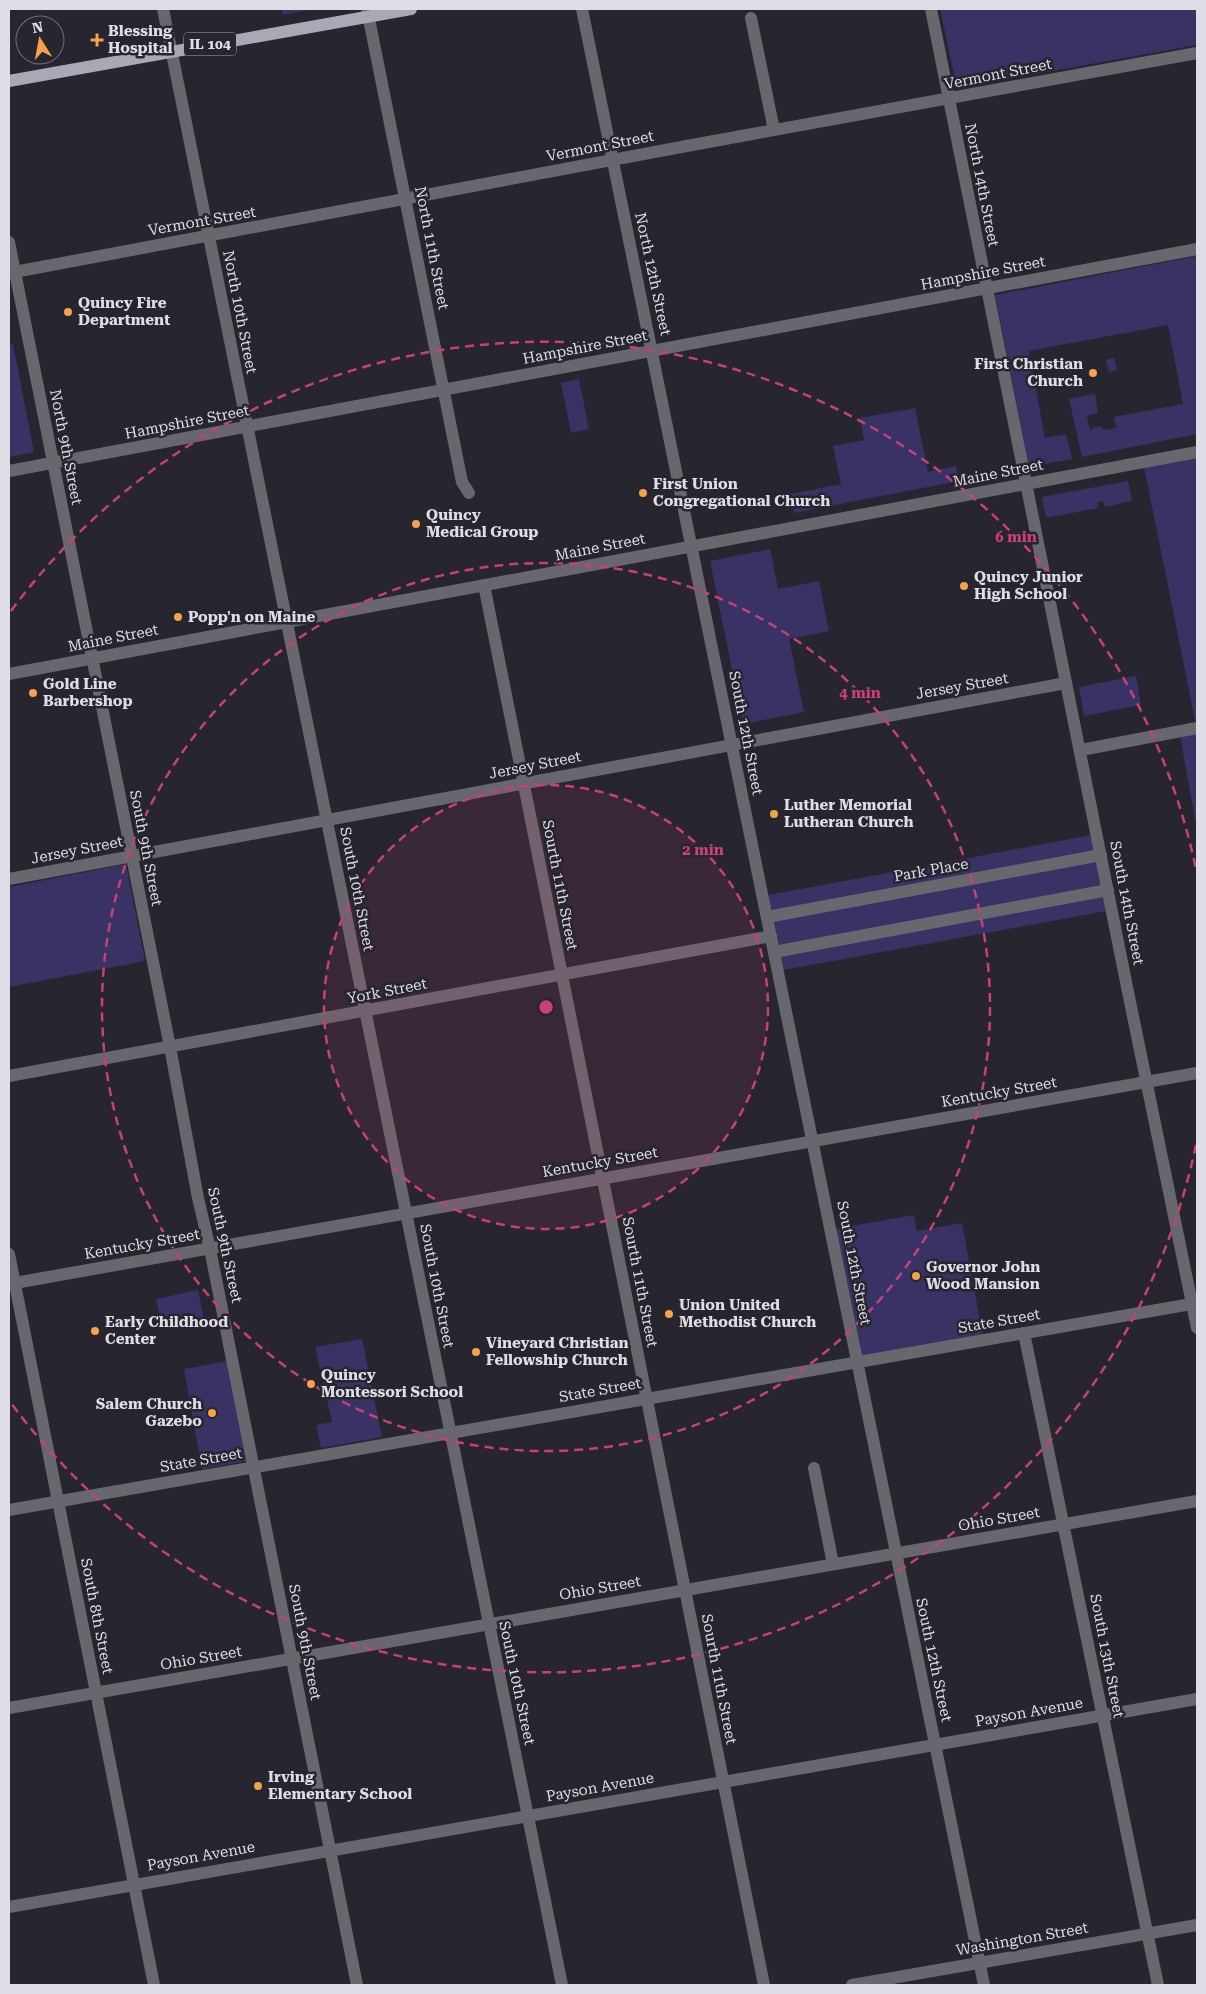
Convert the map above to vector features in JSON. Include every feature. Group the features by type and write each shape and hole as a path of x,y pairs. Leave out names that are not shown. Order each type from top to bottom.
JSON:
{"main road":[{"name":"IL 104","path":"9,81 367,12 411,9"}],"street":[{"name":"North 10th Street","path":"163,9 287,622"},
{"name":"North 12th Street","path":"582,9 692,546"},
{"name":"North 14th Street","path":"931,9 986,289 1027,484"},
{"name":"North 11th Street","path":"367,12 462,482 469,493"},
{"path":"751,18 774,130"},
{"name":"Vermont Street","path":"12,272 1197,53"},
{"name":"North 9th Street","path":"9,242 12,272 92,658"},
{"name":"Hampshire Street","path":"9,471 652,352 1197,248"},
{"name":"Maine Street","path":"9,674 1197,452"},
{"name":"South 14th Street","path":"1027,484 1147,1082 1195,1303 1197,1328"},
{"name":"South 12th Street","path":"692,546 984,1985"},
{"name":"Sourth 11th Street","path":"484,585 764,1985"},
{"name":"South 10th Street","path":"287,622 562,1985"},
{"name":"South 9th Street","path":"92,658 170,1047 198,1198 210,1248 357,1985"},
{"name":"Jersey Street","path":"9,879 1066,683"},
{"path":"1080,750 1197,728"},
{"name":"Park Place","path":"767,917 1101,855"},
{"path":"774,952 1108,890"},
{"name":"York Street","path":"9,1076 771,936"},
{"name":"Kentucky Street","path":"12,1284 1197,1073"},
{"name":"South 8th Street","path":"9,1254 12,1284 154,1985"},
{"name":"State Street","path":"9,1510 1195,1303"},
{"name":"South 13th Street","path":"1024,1333 1158,1985"},
{"path":"814,1468 833,1564"},
{"name":"Ohio Street","path":"9,1708 1197,1500"},
{"name":"Payson Avenue","path":"9,1906 1197,1699"},
{"name":"Washington Street","path":"852,1985 1197,1925"}],"shaded area":[{"path":"281,9 314,9 283,15"},
{"path":"940,9 1197,9 1197,45 957,88"},
{"path":"1197,256 1197,434 1082,457 1069,399 1095,394 1098,413 1087,415 1089,427 1092,431 1093,428 1102,426 1103,430 1116,428 1114,417 1183,404 1168,325 1029,351 1045,438 1066,434 1072,459 1029,467 995,295"},
{"path":"13,344 34,452 9,457 9,345"},
{"path":"1114,358 1117,370 1109,372 1106,360"},
{"path":"579,379 589,429 571,433 561,383"},
{"path":"915,408 928,472 956,466 959,481 794,513 791,494 841,484 833,446 864,440 860,418"},
{"path":"1197,452 1197,720 1195,720 1143,462"},
{"path":"1128,481 1132,501 1105,507 1103,501 1098,502 1098,508 1046,518 1042,497"},
{"path":"770,549 778,589 819,581 829,631 789,639 804,712 743,724 710,561"},
{"path":"1136,676 1141,705 1084,716 1079,687"},
{"path":"1197,733 1197,828 1180,736"},
{"path":"1097,834 1112,910 778,971 763,896"},
{"path":"126,864 145,961 9,987 9,887"},
{"path":"914,1215 917,1231 962,1223 983,1336 860,1359 835,1229"},
{"path":"198,1290 204,1320 162,1328 156,1299"},
{"name":"Quincy Montessori School","path":"362,1339 382,1437 321,1448 316,1425 332,1422 315,1347"},
{"path":"228,1361 247,1461 202,1469 184,1369"}],"place":[{"name":"Blessing Hospital","path":"97,40"},
{"name":"Quincy Fire Department","path":"68,312"},
{"name":"First Christian Church","path":"1093,373"},
{"name":"First Union Congregational Church","path":"643,493"},
{"name":"Quincy Medical Group","path":"416,524"},
{"name":"Quincy Junior High School","path":"964,586"},
{"name":"Popp'n on Maine","path":"178,617"},
{"name":"Gold Line Barbershop","path":"33,693"},
{"name":"Luther Memorial Lutheran Church","path":"774,814"},
{"name":"Governor John Wood Mansion","path":"916,1276"},
{"name":"Union United Methodist Church","path":"669,1314"},
{"name":"Early Childhood Center","path":"95,1331"},
{"name":"Vineyard Christian Fellowship Church","path":"476,1352"},
{"name":"Quincy Montessori School","path":"311,1384"},
{"name":"Salem Church Gazebo","path":"212,1413"},
{"name":"Irving Elementary School","path":"258,1786"}]}
